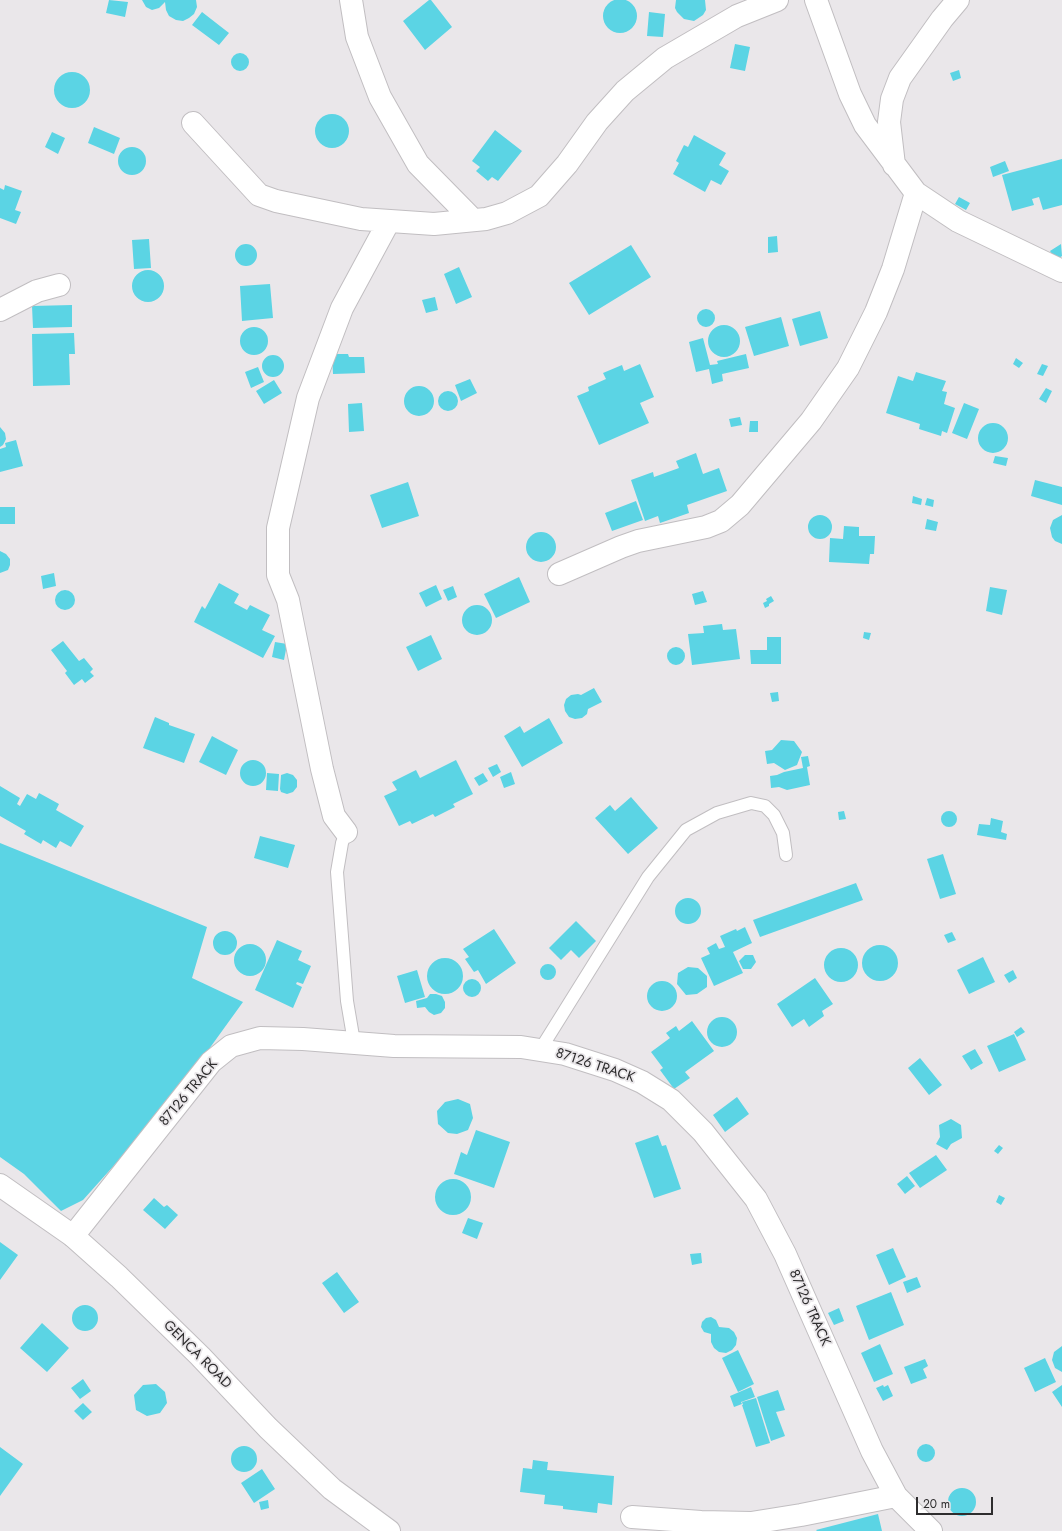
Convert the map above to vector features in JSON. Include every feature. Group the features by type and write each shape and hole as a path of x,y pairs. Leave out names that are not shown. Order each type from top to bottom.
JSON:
{"street":[{"path":"351,0 358,37 380,97 418,164 473,220"},
{"path":"192,123 259,195 276,201 361,219 434,224 486,219 506,213 539,196 567,164 597,122 631,87 665,58 737,16 777,0"},
{"path":"816,0 850,94 864,125 916,193 958,221 1062,271"},
{"path":"894,166 889,122 892,99 900,78 942,18 958,0"},
{"path":"559,574 621,547 706,527 721,521 740,505 811,421 848,368 879,304 892,269 916,193"},
{"path":"346,832 334,816 322,769 288,600 278,575 278,528 308,398 342,308 389,221"},
{"path":"0,310 37,291 59,285"},
{"name":"87126 TRACK","path":"73,1236 211,1062 231,1046 260,1038 354,1042 394,1046 521,1047 565,1054 615,1070 642,1082 671,1100 708,1138 756,1199 781,1247 872,1451 896,1496 931,1531"},
{"name":"GENCA ROAD","path":"0,1185 73,1236 124,1282 200,1356 268,1428 332,1489 389,1531"},
{"path":"632,1517 701,1522 751,1523 801,1515 896,1496"}],"lane":[{"path":"540,1050 648,877 686,830 717,813 751,803 765,806 774,815 783,833 786,855"},
{"path":"346,832 342,843 337,872 347,1001 354,1042"}],"building":[{"path":"620,-1 632,4 637,16 632,28 620,33 608,28 603,16 608,4"},
{"path":"109,0 128,2 125,17 106,13"},
{"path":"142,0 196,0 197,7 194,14 183,21 176,20 169,16 166,10 165,2 159,8 152,10 146,7"},
{"path":"431,0 452,27 425,50 403,21"},
{"path":"676,0 705,0 706,10 703,15 694,21 684,19 675,8"},
{"path":"202,12 229,33 219,45 192,25"},
{"path":"649,12 665,14 663,37 647,36"},
{"path":"735,44 750,47 745,71 730,68"},
{"path":"240,53 246,56 249,62 246,68 240,71 234,68 231,62 234,56"},
{"path":"959,70 961,78 953,81 950,73"},
{"path":"76,72 85,77 89,83 89,97 85,103 76,108 68,108 59,103 55,97 54,86 59,77 65,73"},
{"path":"329,114 335,114 344,119 348,125 348,137 344,143 335,148 329,148 320,143 315,134 315,128 320,119"},
{"path":"94,127 120,138 114,154 88,143"},
{"path":"495,130 522,151 498,181 492,177 488,181 476,171 480,167 472,161"},
{"path":"52,132 65,138 58,154 45,147"},
{"path":"694,135 726,153 719,165 729,171 721,185 711,180 705,192 673,174 679,163 676,161 684,145 688,147"},
{"path":"132,147 142,151 146,161 142,171 132,175 122,171 118,161 122,151"},
{"path":"1062,159 1062,205 1043,210 1039,197 1032,199 1034,205 1012,211 1002,175"},
{"path":"1005,161 1009,171 993,177 990,167"},
{"path":"5,185 22,191 15,210 21,212 16,224 0,218 0,188 4,190"},
{"path":"959,197 970,203 966,210 955,204"},
{"path":"777,236 778,252 768,253 768,237"},
{"path":"149,239 151,268 134,269 132,240"},
{"path":"242,244 250,244 257,251 257,259 250,266 242,266 235,259 235,251"},
{"path":"1061,244 1062,256 1056,260 1050,251"},
{"path":"631,245 651,277 589,315 569,283"},
{"path":"459,267 472,297 456,304 444,274"},
{"path":"148,270 154,271 161,277 164,286 163,292 157,299 148,302 142,301 135,295 132,286 133,280 139,273"},
{"path":"270,284 273,318 242,321 240,286"},
{"path":"435,297 438,310 426,313 422,300"},
{"path":"72,305 72,327 33,328 32,306"},
{"path":"706,309 712,312 715,318 712,324 706,327 700,324 697,318 700,312"},
{"path":"820,311 828,338 800,346 792,319"},
{"path":"781,317 789,346 754,356 745,327"},
{"path":"721,325 727,325 737,332 740,341 739,347 733,354 727,357 721,357 711,350 708,344 708,338 715,328"},
{"path":"254,327 264,331 268,341 264,351 254,355 244,351 240,341 244,331"},
{"path":"74,333 75,354 69,354 70,385 33,386 32,334"},
{"path":"703,338 710,365 718,364 717,361 746,354 749,368 722,374 723,381 712,384 709,369 696,372 689,342"},
{"path":"332,354 348,354 349,357 364,357 365,373 333,374"},
{"path":"273,355 281,358 284,366 281,374 273,377 265,374 262,366 265,358"},
{"path":"1016,358 1023,363 1019,368 1013,364"},
{"path":"640,364 654,397 640,403 649,423 599,445 577,396 589,391 588,387 606,379 603,373 622,365 624,371"},
{"path":"1042,364 1048,366 1043,376 1037,374"},
{"path":"258,367 264,382 251,388 245,372"},
{"path":"916,372 946,381 942,391 947,392 944,404 955,408 947,433 942,431 941,436 919,429 920,424 886,413 898,376 913,381"},
{"path":"470,379 477,393 461,401 455,385"},
{"path":"274,380 282,393 264,404 256,391"},
{"path":"419,386 425,387 433,395 433,407 425,415 419,416 413,415 405,407 404,401 405,395 413,387"},
{"path":"1046,388 1052,391 1046,403 1039,399"},
{"path":"448,391 455,394 458,401 455,408 448,411 441,408 438,401 441,394"},
{"path":"362,403 364,431 349,432 348,404"},
{"path":"964,403 979,409 967,439 952,433"},
{"path":"740,417 742,425 731,427 729,419"},
{"path":"750,421 758,421 758,432 749,432"},
{"path":"993,423 1004,427 1008,438 1004,449 993,453 982,449 978,438 982,427"},
{"path":"0,427 5,433 6,439 0,447"},
{"path":"16,440 23,466 0,472 0,449 6,447 5,443"},
{"path":"696,453 703,474 719,468 727,491 687,505 689,513 660,523 658,516 645,521 631,480 653,472 654,477 679,468 676,461"},
{"path":"995,456 1008,458 1006,466 993,463"},
{"path":"1035,480 1062,487 1062,505 1031,496"},
{"path":"408,482 419,516 382,528 370,495"},
{"path":"913,496 922,499 921,505 912,503"},
{"path":"927,498 934,500 933,507 925,505"},
{"path":"636,501 643,520 612,531 605,513"},
{"path":"0,507 15,507 15,524 0,524"},
{"path":"815,515 825,515 832,522 832,532 825,539 815,539 808,532 808,522"},
{"path":"1062,515 1062,544 1055,541 1052,537 1050,528 1053,520"},
{"path":"927,519 938,522 936,531 925,529"},
{"path":"844,526 859,527 859,536 875,536 874,554 870,554 869,564 829,562 830,538 843,539"},
{"path":"541,532 552,536 556,547 552,558 541,562 530,558 526,547 530,536"},
{"path":"0,551 6,554 10,559 10,565 8,570 0,573"},
{"path":"54,573 56,586 43,589 41,576"},
{"path":"519,577 530,602 496,618 484,594"},
{"path":"219,583 239,594 234,603 247,610 250,605 270,615 262,630 275,636 263,658 194,622 202,606 205,609"},
{"path":"436,585 442,599 426,607 419,593"},
{"path":"453,586 457,597 448,601 443,590"},
{"path":"990,587 1007,590 1002,615 986,611"},
{"path":"65,590 72,593 75,600 72,607 65,610 58,607 55,600 58,593"},
{"path":"703,591 707,602 695,605 692,594"},
{"path":"771,596 774,601 765,608 763,603"},
{"path":"477,605 488,609 492,620 488,631 477,635 466,631 462,620 466,609"},
{"path":"722,624 723,630 736,629 740,659 692,665 688,634 704,633 703,626"},
{"path":"864,632 871,633 869,640 863,638"},
{"path":"431,635 442,659 418,671 406,647"},
{"path":"767,637 781,637 781,664 751,664 750,650 767,650"},
{"path":"63,641 79,661 84,658 93,669 90,672 94,676 85,683 82,679 74,685 65,673 67,671 51,650"},
{"path":"275,642 287,644 284,660 272,657"},
{"path":"672,647 680,647 685,652 683,663 680,665 672,665 667,660 667,652"},
{"path":"594,688 602,702 588,709 587,714 582,718 575,719 569,717 565,711 564,705 566,699 571,695 581,695"},
{"path":"778,692 779,701 772,702 770,693"},
{"path":"155,717 169,723 169,725 195,734 184,763 143,748"},
{"path":"549,718 563,743 522,767 504,736 520,726 524,733"},
{"path":"212,736 238,750 226,775 199,762"},
{"path":"781,740 794,741 802,752 797,765 785,770 774,763 767,764 765,751 772,750"},
{"path":"808,756 810,766 807,767 810,785 787,790 779,787 771,788 770,776 803,768 801,757"},
{"path":"253,760 262,764 266,773 262,782 253,786 244,782 240,773 244,764"},
{"path":"456,760 473,794 453,804 455,807 435,817 433,814 412,824 410,821 399,826 384,796 397,790 392,782 416,770 420,778"},
{"path":"497,764 501,772 493,777 488,768"},
{"path":"511,772 515,784 504,788 500,777"},
{"path":"267,773 279,774 278,791 266,790"},
{"path":"287,773 293,775 297,780 297,787 293,792 287,794 281,792 280,789 281,775"},
{"path":"483,773 488,781 479,786 474,778"},
{"path":"0,786 20,798 17,804 20,806 27,794 36,799 39,793 59,804 56,810 84,826 71,847 60,841 56,848 43,840 41,844 24,834 26,831 0,816"},
{"path":"631,797 658,828 628,854 595,818 610,805 615,811"},
{"path":"844,811 846,819 839,820 838,812"},
{"path":"946,811 952,811 957,816 955,825 952,827 946,827 941,822 941,816"},
{"path":"991,818 1003,821 1001,832 1007,834 1006,840 977,835 979,824 990,825"},
{"path":"260,836 295,845 288,868 254,858"},
{"path":"0,843 207,927 192,978 243,1002 170,1103 83,1200 61,1211 24,1174 0,1157"},
{"path":"943,854 956,894 940,899 927,859"},
{"path":"856,883 863,900 760,937 753,920"},
{"path":"688,898 697,902 701,911 697,920 688,924 679,920 675,911 679,902"},
{"path":"576,921 596,941 579,958 571,950 561,960 549,948"},
{"path":"745,927 752,943 733,952 743,973 714,986 701,958 710,954 707,948 716,943 719,949 725,947 720,936"},
{"path":"494,929 516,963 486,984 478,970 474,972 465,959 469,957 463,949"},
{"path":"225,931 233,935 237,943 233,951 225,955 217,951 213,943 217,935"},
{"path":"952,932 956,940 948,943 944,935"},
{"path":"277,940 302,951 298,960 311,966 303,984 297,982 296,984 302,987 293,1008 255,990"},
{"path":"247,944 253,944 263,951 266,960 265,966 259,973 253,976 247,976 237,969 234,963 234,957 241,947"},
{"path":"884,945 893,950 897,956 897,970 893,976 884,981 876,981 867,976 863,970 862,959 867,950 873,946"},
{"path":"841,948 847,949 853,953 857,959 857,971 853,977 847,981 841,982 835,981 829,977 825,971 824,965 825,959 829,953 835,949"},
{"path":"745,955 753,955 756,962 751,969 743,969 739,961"},
{"path":"983,957 995,982 969,994 957,970"},
{"path":"448,958 458,963 462,969 462,983 458,989 452,993 442,994 432,989 428,983 427,973 432,963 438,959"},
{"path":"548,964 554,966 556,972 554,978 548,980 542,978 540,972 542,966"},
{"path":"688,967 698,968 707,976 707,987 697,994 686,995 677,984 678,973"},
{"path":"417,970 425,997 405,1003 397,976"},
{"path":"1013,970 1017,978 1009,983 1004,975"},
{"path":"815,978 833,1004 822,1011 824,1016 809,1027 804,1019 792,1027 777,1004"},
{"path":"468,979 476,979 481,984 479,995 476,997 468,997 463,992 463,984"},
{"path":"662,981 673,985 677,996 673,1007 662,1011 651,1007 647,996 651,985"},
{"path":"430,994 442,996 445,1002 445,1008 441,1013 434,1015 425,1007 417,1008 416,1001 427,998"},
{"path":"722,1017 732,1022 737,1032 732,1042 722,1047 712,1042 707,1032 712,1022"},
{"path":"692,1021 714,1051 685,1072 690,1078 674,1089 660,1070 663,1068 651,1052 670,1038 666,1033 676,1026 679,1031"},
{"path":"1021,1027 1025,1032 1017,1037 1014,1032"},
{"path":"1014,1034 1026,1060 999,1072 987,1046"},
{"path":"975,1049 983,1063 971,1070 962,1056"},
{"path":"920,1058 942,1085 929,1095 908,1068"},
{"path":"737,1097 749,1114 725,1132 713,1115"},
{"path":"458,1099 470,1104 473,1118 468,1130 457,1134 448,1133 438,1124 437,1111 445,1102"},
{"path":"951,1119 961,1125 962,1138 951,1144 947,1150 936,1144 940,1137 939,1125"},
{"path":"476,1130 510,1142 494,1188 454,1174 461,1152 467,1155"},
{"path":"658,1135 662,1146 666,1145 681,1189 654,1198 635,1143"},
{"path":"999,1145 1003,1148 998,1154 994,1151"},
{"path":"936,1155 947,1170 920,1188 909,1173"},
{"path":"907,1176 915,1186 905,1194 897,1184"},
{"path":"453,1179 466,1184 471,1197 466,1210 453,1215 440,1210 435,1197 440,1184"},
{"path":"999,1195 1005,1198 1001,1205 996,1202"},
{"path":"154,1198 164,1207 167,1205 178,1215 165,1229 143,1210"},
{"path":"468,1218 483,1223 477,1239 462,1233"},
{"path":"0,1242 18,1255 0,1280"},
{"path":"893,1248 906,1277 889,1285 876,1255"},
{"path":"701,1253 702,1263 692,1265 690,1254"},
{"path":"337,1272 359,1302 344,1313 322,1283"},
{"path":"917,1277 921,1287 907,1293 903,1282"},
{"path":"891,1292 904,1325 869,1340 856,1306"},
{"path":"85,1305 94,1309 98,1318 94,1327 85,1331 76,1327 72,1318 76,1309"},
{"path":"839,1308 844,1321 834,1325 828,1313"},
{"path":"711,1317 716,1320 719,1327 729,1328 734,1332 737,1338 736,1345 732,1350 726,1353 719,1352 714,1348 711,1342 711,1334 704,1332 701,1327 702,1322 706,1318"},
{"path":"42,1323 69,1348 47,1372 20,1348"},
{"path":"880,1344 893,1374 874,1382 861,1353"},
{"path":"1062,1346 1062,1372 1055,1368 1052,1360 1054,1352"},
{"path":"738,1350 754,1384 738,1392 722,1358"},
{"path":"1045,1358 1056,1382 1035,1392 1024,1368"},
{"path":"925,1359 928,1366 923,1369 927,1378 911,1384 904,1367"},
{"path":"83,1379 91,1391 80,1399 71,1388"},
{"path":"156,1384 165,1392 167,1403 160,1413 147,1416 136,1410 134,1395 143,1385"},
{"path":"883,1385 884,1387 888,1385 893,1396 883,1401 876,1388"},
{"path":"1062,1385 1062,1407 1052,1392"},
{"path":"751,1387 755,1397 741,1402 742,1404 734,1407 730,1396"},
{"path":"778,1390 785,1410 776,1412 785,1436 771,1441 757,1397"},
{"path":"756,1398 770,1443 756,1447 742,1402"},
{"path":"83,1403 92,1412 83,1420 74,1411"},
{"path":"926,1444 932,1447 935,1453 932,1459 926,1462 920,1459 917,1453 920,1447"},
{"path":"244,1446 253,1450 257,1459 253,1468 244,1472 235,1468 231,1459 235,1450"},
{"path":"0,1447 23,1464 0,1496"},
{"path":"533,1460 548,1462 547,1470 614,1476 612,1505 598,1503 597,1513 563,1509 563,1506 544,1504 545,1495 520,1492 523,1468 532,1469"},
{"path":"262,1469 275,1489 254,1503 241,1483"},
{"path":"962,1488 968,1489 972,1492 975,1496 975,1508 972,1512 968,1515 962,1516 956,1515 952,1512 949,1508 948,1502 949,1496 952,1492 956,1489"},
{"path":"268,1500 269,1508 261,1510 259,1502"},
{"path":"878,1514 882,1531 816,1530"}]}
